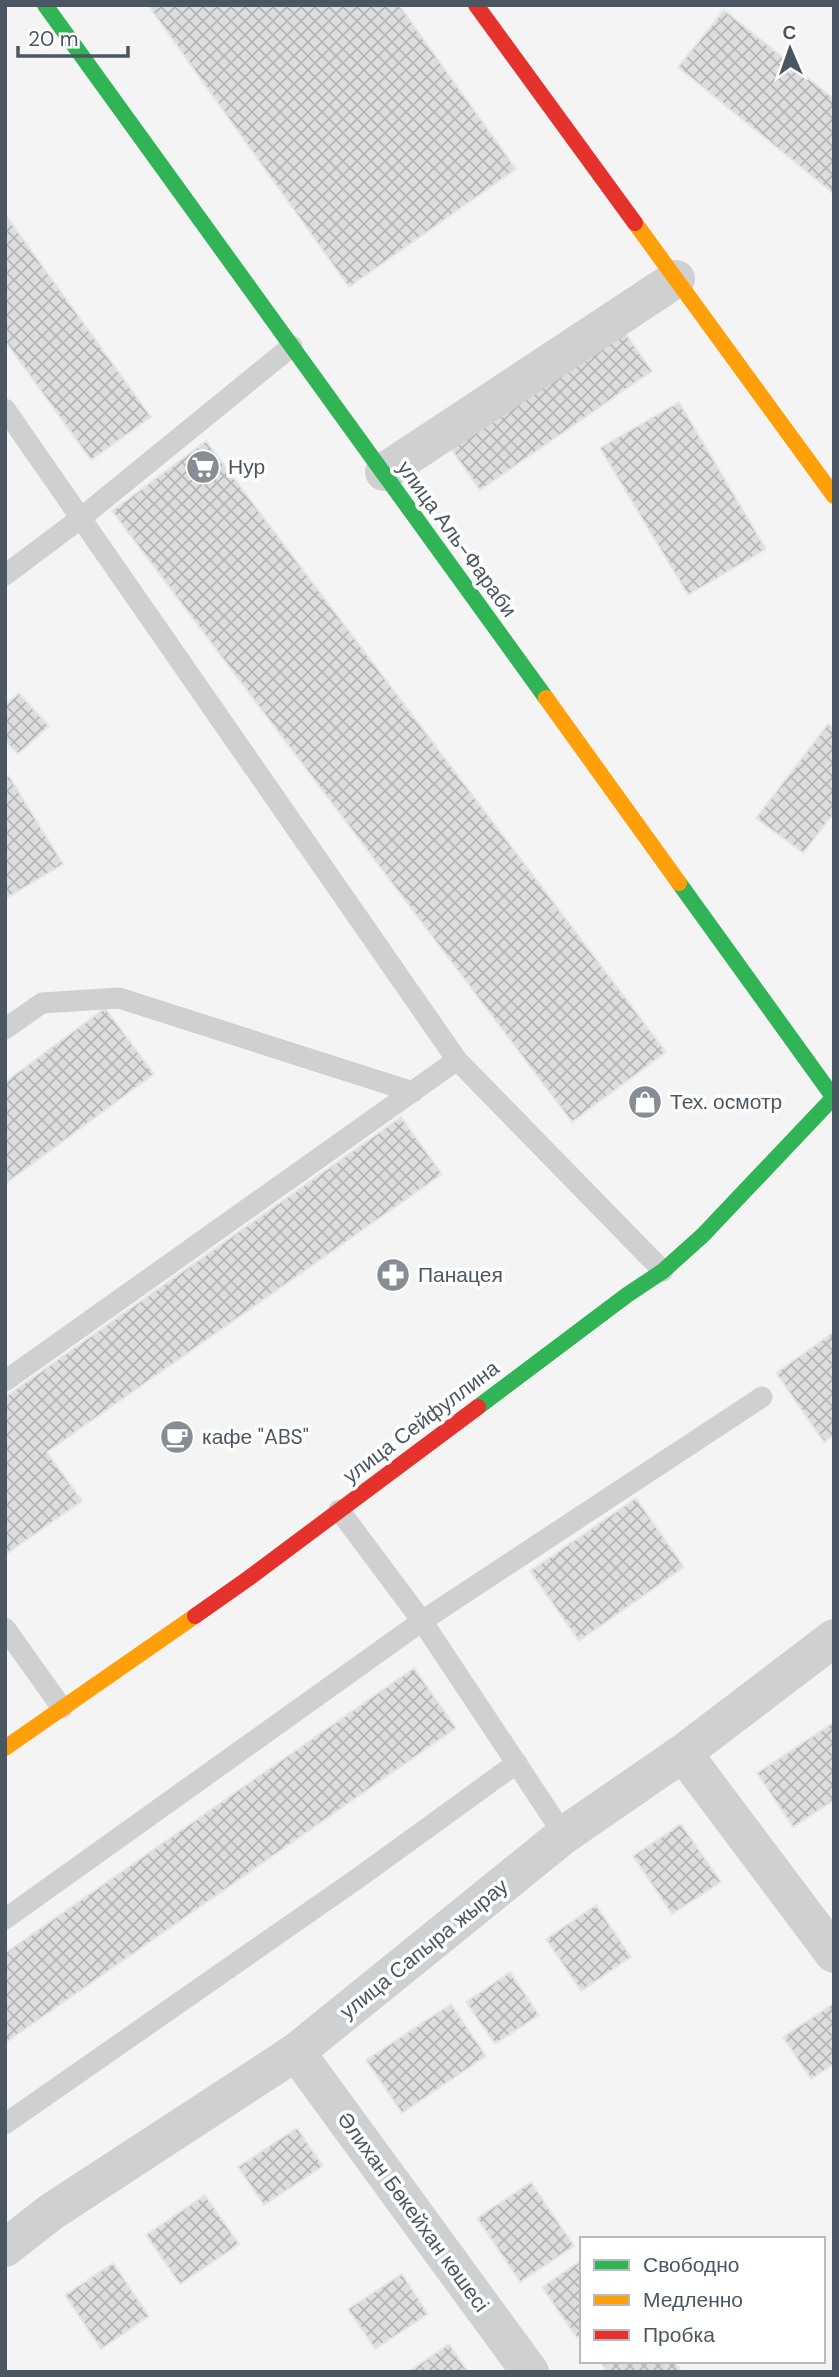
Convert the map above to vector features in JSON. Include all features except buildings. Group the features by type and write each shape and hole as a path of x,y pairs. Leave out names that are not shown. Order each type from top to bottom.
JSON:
{"main road":[{"name":"улица Аль-Фараби","path":"45,5 834,1097"},
{"path":"476,5 834,496"},
{"name":"улица Сейфуллина","path":"5,1748 249,1578 627,1295 663,1271 703,1235 834,1097"}],"street":[{"path":"384,472 677,279"},
{"name":"улица Сапыра жырау","path":"5,2248 51,2212 296,2052 564,1835 683,1753 834,1638"},
{"path":"683,1753 834,1954"},
{"name":"Әлихан Бөкейхан көшесі","path":"296,2052 530,2372"}],"lane":[{"path":"5,575 81,518 292,346"},
{"path":"5,409 457,1060 663,1271"},
{"path":"5,1029 42,1003 119,998 413,1092"},
{"path":"5,1381 457,1060"},
{"path":"5,1919 422,1621 762,1397"},
{"path":"339,1510 422,1621 564,1835"},
{"path":"5,1628 62,1708"},
{"path":"5,2123 361,1876 517,1763"}],"traffic: fast":[{"path":"45,5 546,698"},
{"path":"679,883 834,1098"},
{"path":"478,1407 663,1271 703,1235 834,1097"}],"traffic: slow":[{"path":"635,223 834,496"},
{"path":"546,698 679,883"},
{"path":"5,1748 195,1616"}],"traffic: jam":[{"path":"476,5 635,223"},
{"path":"195,1616 478,1407"}],"place":[{"name":"Нур","path":"203,467"},
{"name":"Тех. осмотр","path":"645,1102"},
{"name":"Панацея","path":"393,1275"},
{"name":"кафе \"ABS\"","path":"177,1437"}]}
